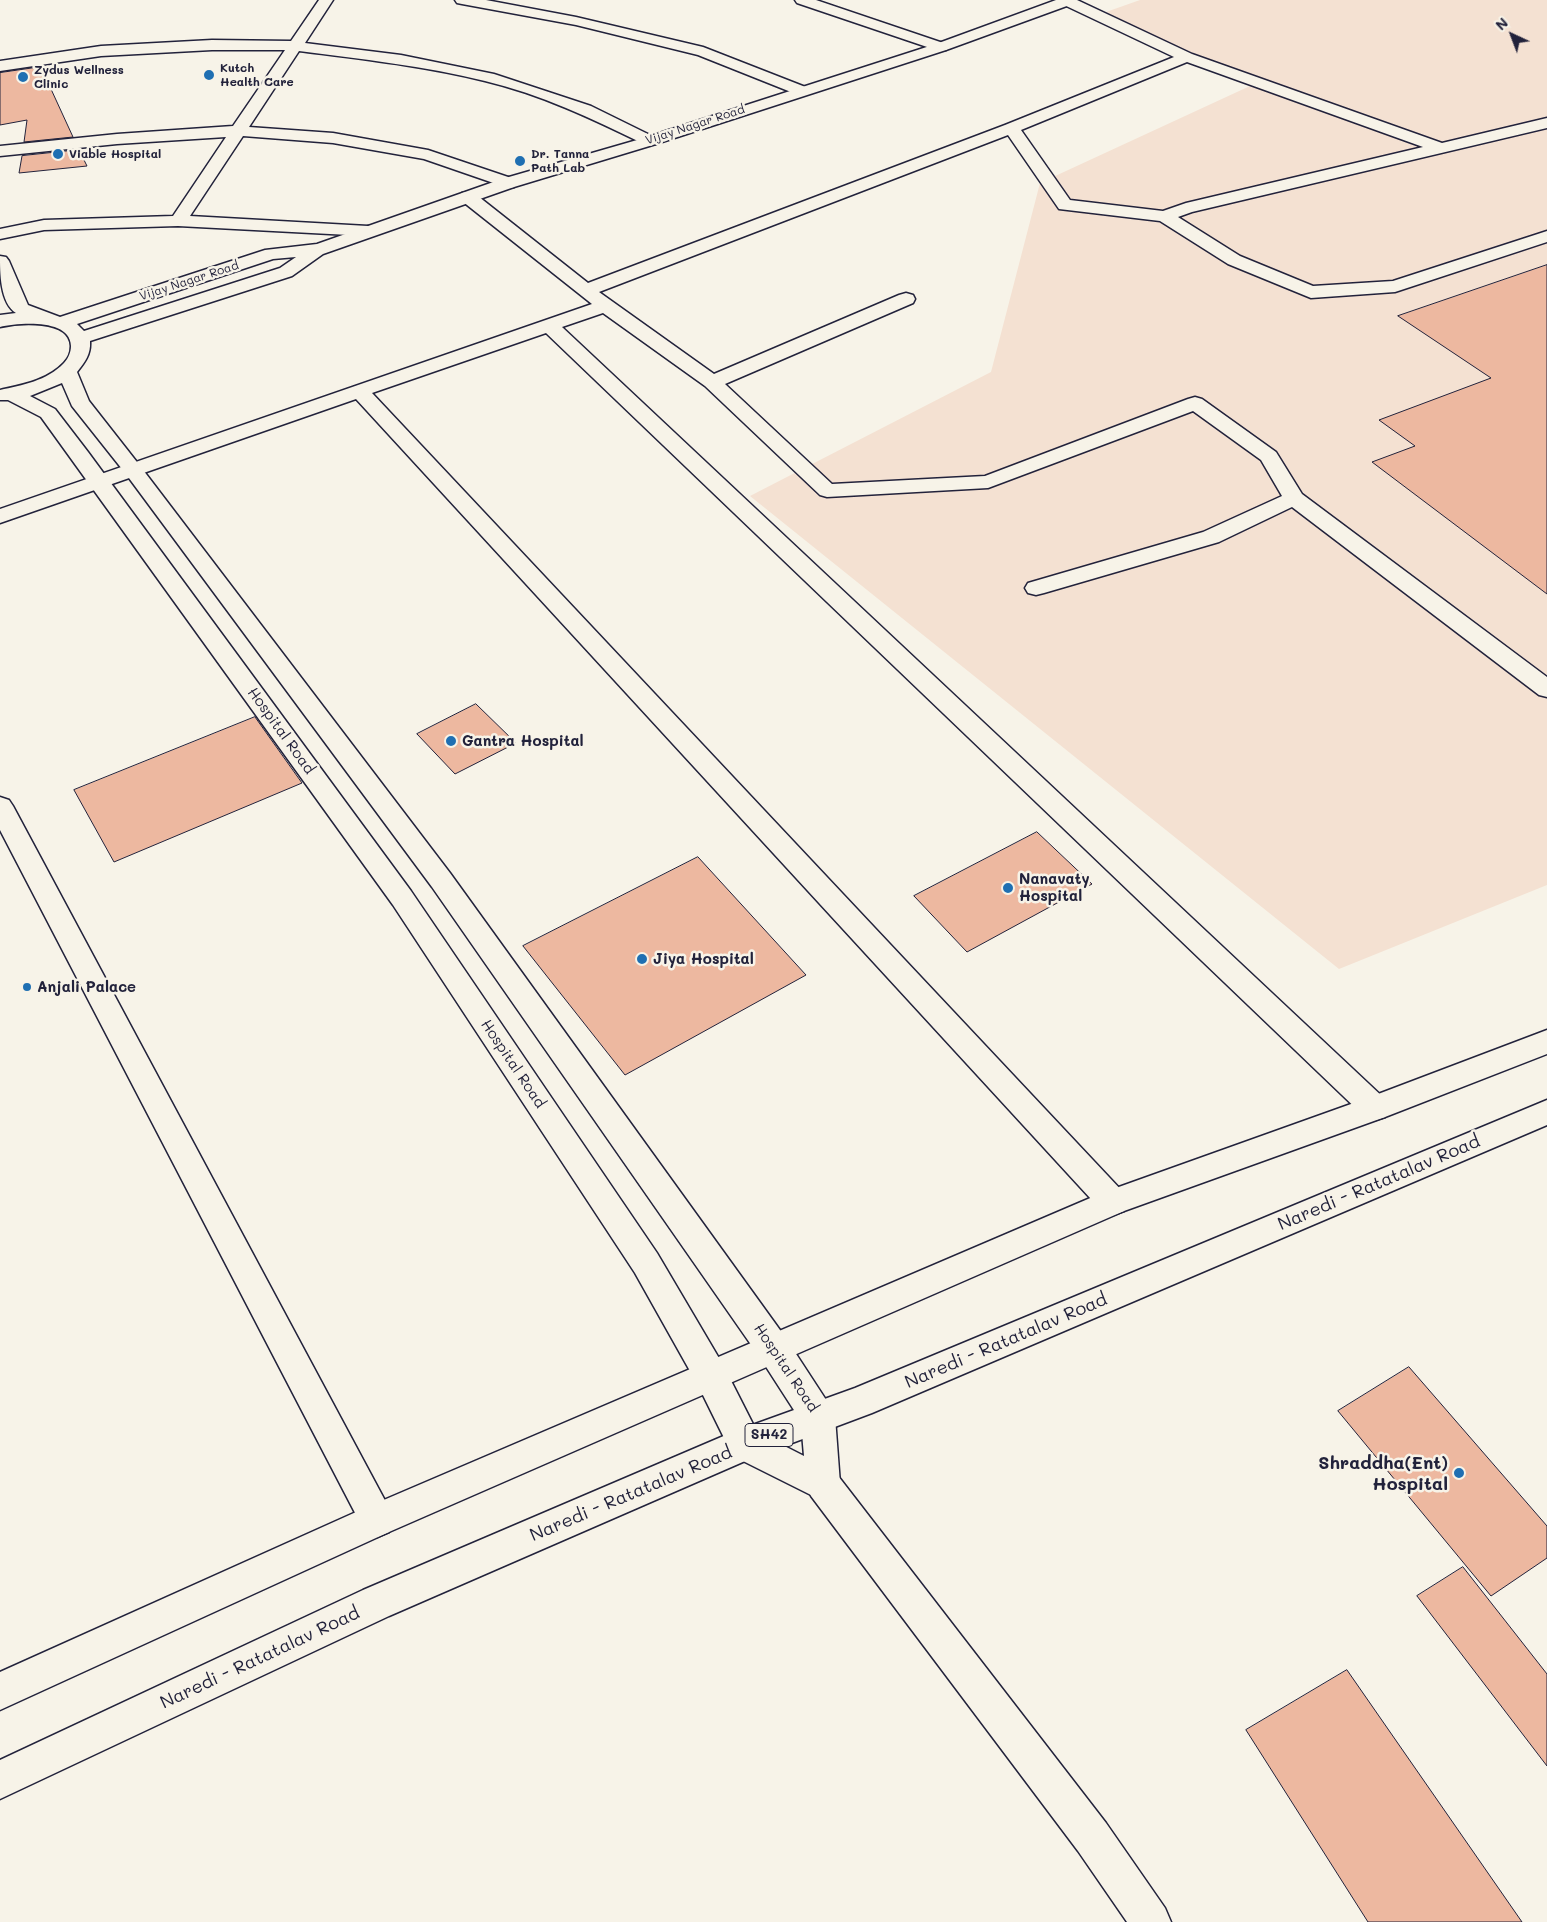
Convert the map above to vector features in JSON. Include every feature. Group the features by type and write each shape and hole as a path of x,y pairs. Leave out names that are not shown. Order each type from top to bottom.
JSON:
{"street":[{"path":"178,221 326,0"},
{"path":"462,0 576,21 703,52 802,91"},
{"path":"802,0 941,47"},
{"path":"839,0 846,15"},
{"path":"1069,0 1187,57 1441,148"},
{"name":"Vijay Nagar Road","path":"0,321 25,318 52,321 271,254 320,249 508,183 650,140 941,47 1069,0"},
{"path":"0,66 101,51 212,45 295,46 401,60 489,77 585,109 650,140"},
{"path":"585,291 1011,128 1187,57"},
{"path":"1165,216 1186,208 1547,123"},
{"path":"1011,128 1065,205 1165,216 1234,260 1311,292 1395,286 1547,236"},
{"path":"0,151 117,139 238,131 332,138 428,155 508,183"},
{"path":"468,197 585,291 712,382 827,491 988,482 1195,403 1269,456 1294,498 1547,689"},
{"path":"0,234 44,225 178,221 368,232"},
{"name":"Vijay Nagar Road","path":"80,338 286,272 320,249"},
{"path":"0,261 20,308 73,329 80,338 81,348 78,359 68,371 52,381 32,389 5,395"},
{"path":"712,382 906,299"},
{"path":"0,516 605,306"},
{"path":"549,325 1375,1108"},
{"name":"Hospital Road","path":"68,371 79,402 133,470 441,880 773,1348 818,1416 823,1484"},
{"path":"359,392 1112,1202"},
{"name":"Hospital Road","path":"5,395 48,413 100,481 402,898 646,1263 711,1376 745,1444"},
{"path":"1036,588 1212,537 1294,498"},
{"path":"0,806 377,1520"},
{"path":"2,1683 377,1520 577,1436 773,1348 1112,1202 1375,1108 1547,1042"},
{"name":"Naredi - Ratatalav Road","path":"0,1780 376,1603 745,1444 860,1402 1547,1112"},
{"path":"745,1444 823,1484 1086,1829 1151,1922"}],"shaded area":[{"path":"1140,0 1547,0 1547,885 1339,969 750,496 991,372 1040,183 1250,86 1106,12"}],"building":[{"path":"41,67 73,137 24,142 27,120 0,125 0,73"},
{"path":"79,150 87,166 19,173 22,156"},
{"path":"1547,265 1547,594 1372,462 1415,446 1379,420 1491,378 1398,316"},
{"path":"476,704 516,743 455,774 417,734"},
{"path":"255,717 302,783 114,862 74,790"},
{"path":"1037,832 1092,884 967,952 914,896"},
{"path":"698,857 806,975 625,1075 523,946"},
{"path":"1409,1367 1547,1526 1547,1558 1491,1596 1338,1411"},
{"path":"1463,1567 1547,1674 1547,1766 1417,1596"},
{"path":"1347,1670 1522,1922 1368,1922 1246,1730"}],"place":[{"name":"Kutch Health Care","path":"209,75"},
{"name":"Zydus Wellness Clinic","path":"23,77"},
{"name":"Viable Hospital","path":"58,154"},
{"name":"Dr. Tanna Path Lab","path":"520,161"},
{"name":"Gantra Hospital","path":"451,741"},
{"name":"Nanavaty Hospital","path":"1008,888"},
{"name":"Jiya Hospital","path":"642,959"},
{"name":"Anjali Palace","path":"27,987"},
{"name":"Shraddha(Ent) Hospital","path":"1459,1473"}]}
